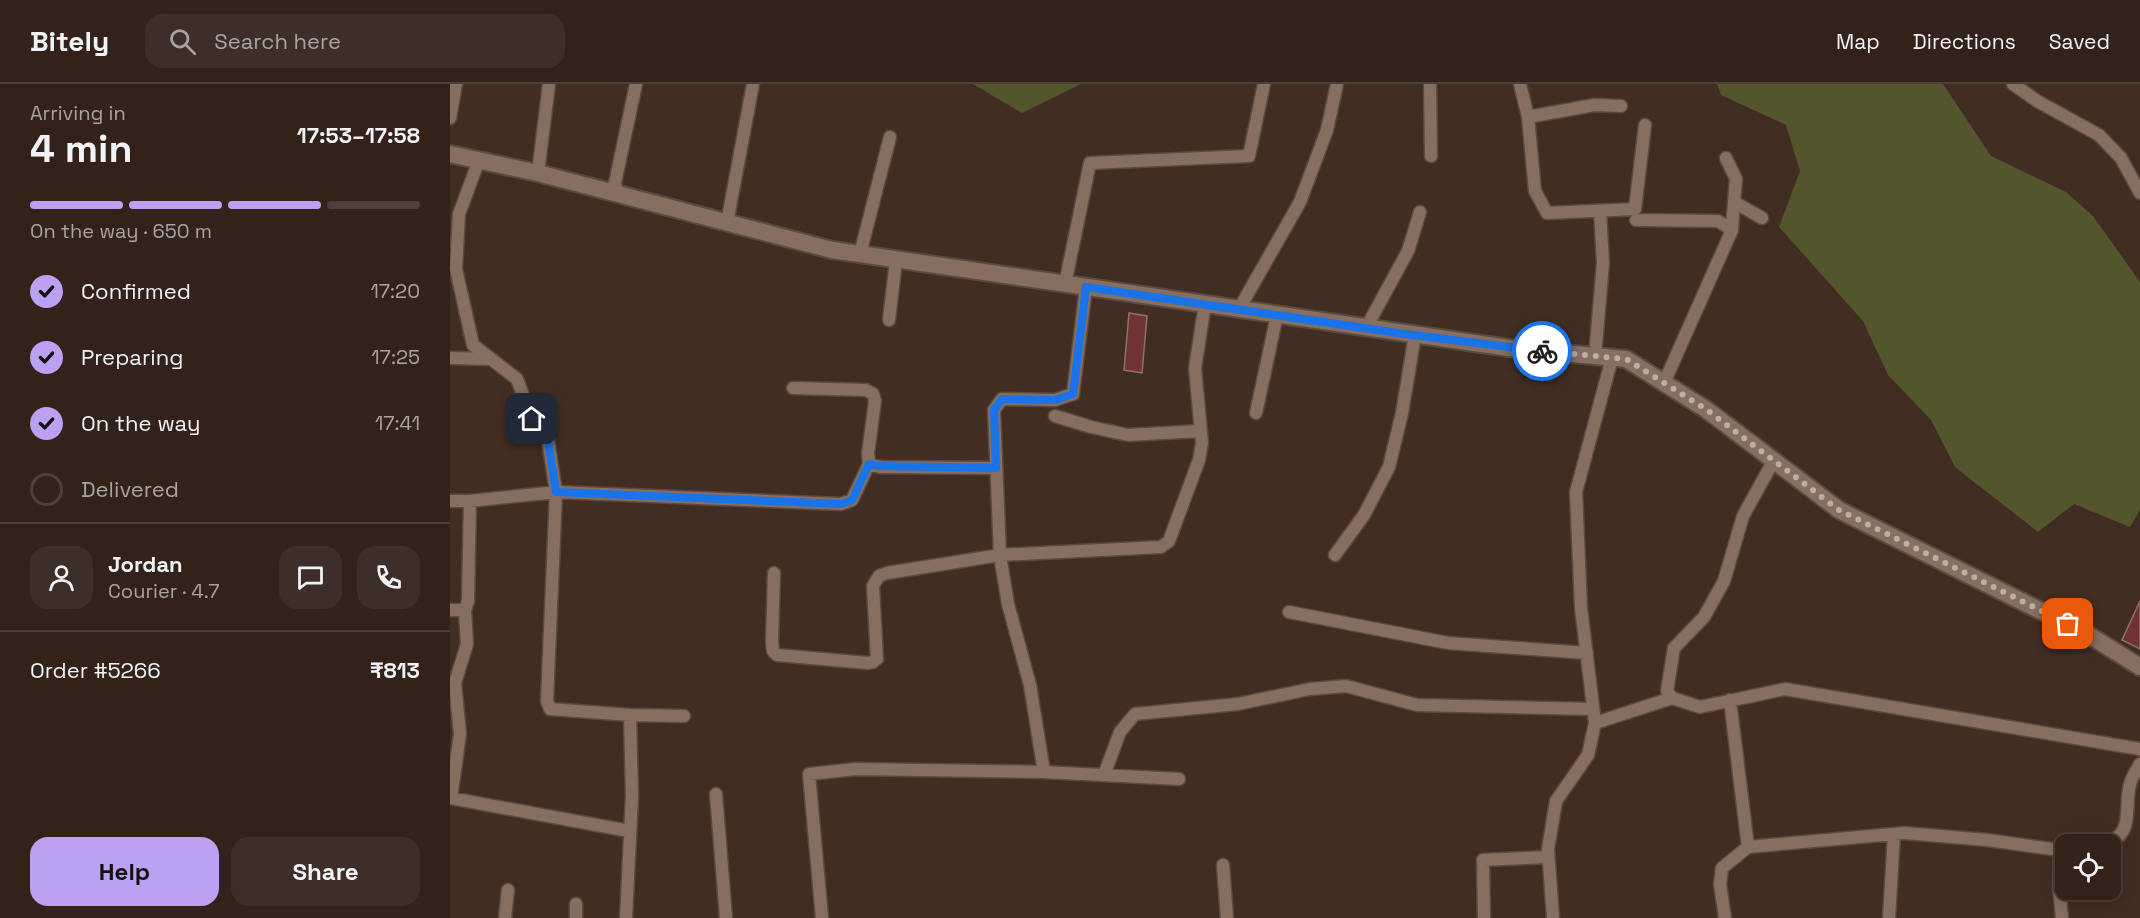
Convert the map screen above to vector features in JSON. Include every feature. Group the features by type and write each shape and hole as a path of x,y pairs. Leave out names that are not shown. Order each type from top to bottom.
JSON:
{"main road":[{"path":"450,154 538,173 832,250 1509,348 1626,359 1707,410 1839,510 2089,635 2140,667"}],"street":[{"path":"450,118 456,84"},
{"path":"538,173 549,84"},
{"path":"617,194 615,183 636,84"},
{"path":"727,223 753,84"},
{"path":"1065,284 1090,163 1249,156 1264,84"},
{"path":"1239,309 1300,201 1328,130 1337,84"},
{"path":"1430,84 1431,156"},
{"path":"1520,84 1528,117 1535,191 1547,213 1635,209 1645,125"},
{"path":"2013,84 2037,101 2099,135 2121,158 2140,193"},
{"path":"1528,117 1594,105 1621,106"},
{"path":"860,254 890,137"},
{"path":"1664,383 1732,230 1736,179 1726,158"},
{"path":"479,160 459,214 456,269 473,345 517,379 532,419 548,440 556,492 547,701 550,709 630,715 684,716"},
{"path":"1734,202 1762,218"},
{"path":"1553,918 1548,856 1556,801 1588,755 1595,723 1581,608 1576,492 1604,357 1600,211"},
{"path":"1366,328 1408,251 1420,212"},
{"path":"1636,220 1718,221 1732,230"},
{"path":"889,320 896,260"},
{"path":"1044,772 1030,685 1008,604 1000,555 994,410 1002,399 1055,400 1073,394 1086,287"},
{"path":"774,573 772,642 773,651 777,655 873,663 877,659 873,586 879,576 1000,555 1161,547 1169,541 1199,460 1202,443 1195,368 1205,304"},
{"path":"1256,413 1277,315"},
{"path":"1335,555 1364,515 1389,467 1402,413 1415,335"},
{"path":"450,358 491,359"},
{"path":"450,501 556,492 841,504 852,500 869,464 868,453 875,400 873,394 866,390 793,388"},
{"path":"1055,416 1128,435 1201,431"},
{"path":"1774,460 1743,516 1724,581 1704,617 1674,648 1667,691 1672,698 1700,708 1785,688 2140,749"},
{"path":"869,464 996,468"},
{"path":"470,501 468,601 465,610 466,644 452,683 460,734 451,798 629,831"},
{"path":"450,610 465,610"},
{"path":"1289,612 1448,643 1587,653"},
{"path":"1104,775 1120,732 1135,714 1238,704 1310,689 1346,686 1417,705 1593,709"},
{"path":"1595,723 1672,698"},
{"path":"1730,700 1748,847"},
{"path":"626,918 632,796 630,715"},
{"path":"2120,834 2126,827 2130,782 2140,764"},
{"path":"822,918 809,774 856,769 1044,772 1179,779"},
{"path":"716,794 726,918"},
{"path":"1725,918 1720,884 1722,868 1748,847 1905,833 1987,840 2055,850"},
{"path":"1889,918 1894,834"},
{"path":"1484,918 1483,860 1548,856"},
{"path":"1223,865 1227,918"},
{"path":"505,918 508,890"},
{"path":"2060,900 2062,918"},
{"path":"576,904 576,918"}],"green space":[{"path":"973,84 1081,84 1022,113"},
{"path":"1717,84 1943,84 1991,156 2066,192 2093,216 2140,282 2140,510 2130,527 2074,504 2038,532 1955,467 1931,420 1888,375 1863,321 1779,227 1800,171 1786,125 1721,95"}],"building":[{"path":"1129,313 1147,316 1142,373 1124,370"},
{"path":"2140,601 2140,649 2122,640"}],"way so far":[{"path":"1542,351 1626,359 1707,410 1839,510 2068,624"}],"route":[{"path":"532,419 548,440 556,492 841,504 852,500 869,464 996,468 994,410 1002,399 1055,400 1073,394 1086,287 1405,334 1542,351"}]}
